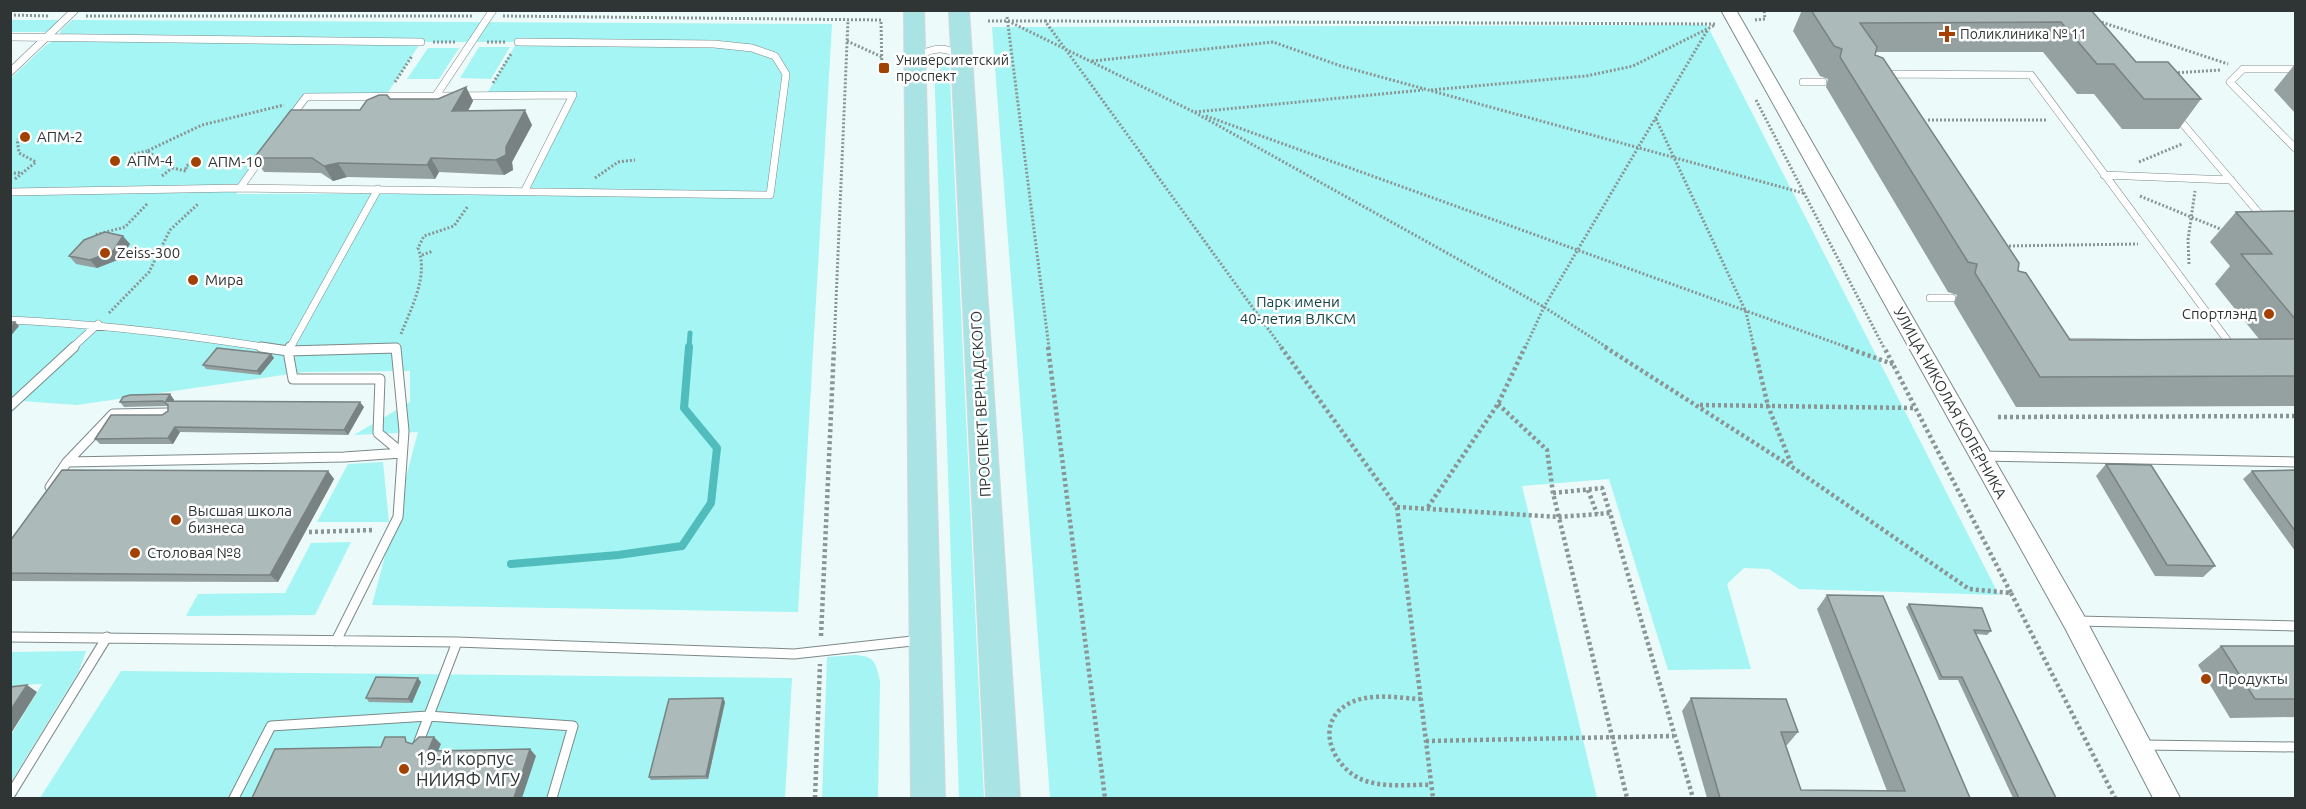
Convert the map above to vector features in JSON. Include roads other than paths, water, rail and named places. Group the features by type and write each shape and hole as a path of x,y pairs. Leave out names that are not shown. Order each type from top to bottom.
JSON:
{"main road":[{"path":"914,10 928,798"},
{"name":"ПРОСПЕКТ ВЕРНАДСКОГО","path":"959,10 1002,798"}],"street":[{"name":"УЛИЦА НИКОЛАЯ КОПЕРНИКА","path":"1726,23 2074,621 2167,798"}],"lane":[{"path":"10,72 75,10"},
{"path":"435,97 491,13"},
{"path":"10,37 421,42"},
{"path":"10,192 240,188 770,195 786,74 775,56 752,48 714,44 518,42"},
{"path":"915,64 925,51 941,48 953,51 962,60"},
{"path":"2295,69 2242,69 2230,82 2295,149"},
{"path":"1884,74 2031,75 2104,175 2230,344 2048,342 1913,121 1885,82 1884,74"},
{"path":"1803,82 1823,82"},
{"path":"286,125 306,97 573,95 525,190"},
{"path":"2168,107 2268,224"},
{"path":"240,188 273,143"},
{"path":"2104,175 2231,180"},
{"path":"378,189 288,351 293,378 380,379 378,433 402,453"},
{"path":"1930,298 1952,298"},
{"path":"2010,298 2020,298"},
{"path":"10,320 98,324 166,331 288,351 396,348 404,431 398,517 336,640"},
{"path":"10,406 98,324"},
{"path":"42,499 67,462 112,414 167,413"},
{"path":"67,462 344,457 402,453"},
{"path":"1980,456 2295,462"},
{"path":"2074,621 2295,627"},
{"path":"10,637 457,642 794,654 925,640"},
{"path":"10,795 107,637"},
{"path":"418,744 457,642"},
{"path":"234,798 270,726 428,716 573,726 552,798"},
{"path":"2139,744 2295,747"}],"waterway":[{"path":"689,348 690,333"},
{"path":"511,564 618,555 682,546 711,503 717,448 684,408 689,347"}],"place":[{"name":"Поликлиника № 11","path":"1947,34"},
{"name":"Университетский проспект","path":"884,68"},
{"name":"АПМ-2","path":"25,137"},
{"name":"АПМ-4","path":"115,161"},
{"name":"АПМ-10","path":"196,162"},
{"name":"Zeiss-300","path":"105,253"},
{"name":"Мира","path":"193,280"},
{"name":"Спортлэнд","path":"2269,314"},
{"name":"Высшая школа бизнеса","path":"176,520"},
{"name":"Столовая №8","path":"135,553"},
{"name":"Продукты","path":"2206,679"},
{"name":"19-й корпус НИИЯФ МГУ","path":"404,769"}],"park label":[{"name":"Парк имени 40-летия ВЛКСМ","path":"1298,310"}]}
